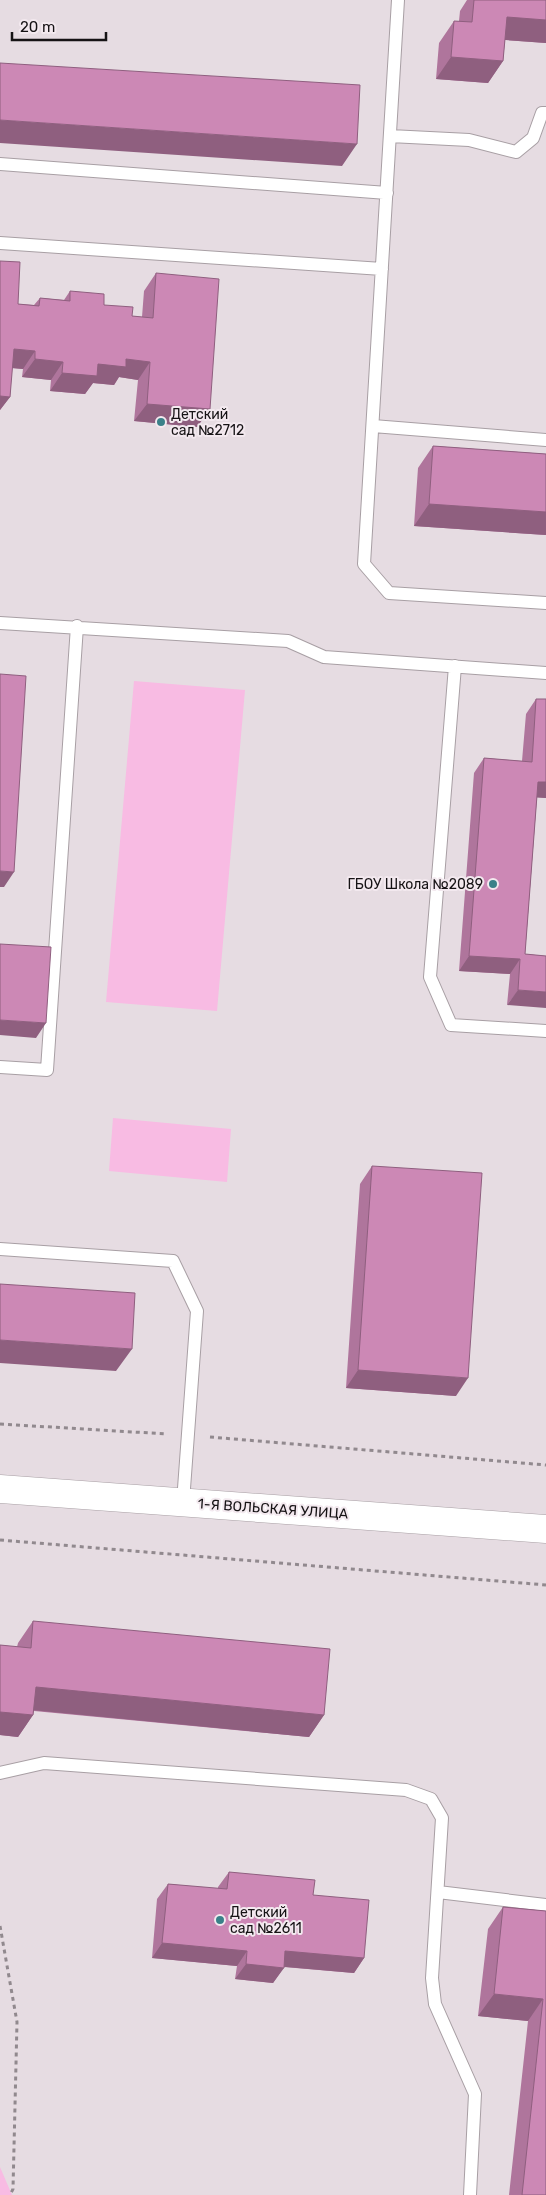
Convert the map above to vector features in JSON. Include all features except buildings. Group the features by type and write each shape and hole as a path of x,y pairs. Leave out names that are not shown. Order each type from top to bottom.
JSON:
{"street":[{"name":"1-Я ВОЛЬСКАЯ УЛИЦА","path":"0,1489 546,1529"}],"lane":[{"path":"398,0 364,564 389,593 546,603"},
{"path":"390,136 469,140 516,152 534,138 542,113 546,113"},
{"path":"0,164 387,193"},
{"path":"0,243 382,269"},
{"path":"373,426 546,440"},
{"path":"0,623 77,626 288,641 324,657 546,673"},
{"path":"0,1067 47,1070 77,626"},
{"path":"454,666 430,977 451,1025 546,1031"},
{"path":"0,1249 173,1261 197,1311 183,1502"},
{"path":"0,1773 44,1763 406,1790 431,1799 442,1818 432,1978 435,2004 475,2094 470,2195"},
{"path":"438,1892 546,1905"}],"path":[{"path":"0,1424 188,1435 546,1465"},
{"path":"0,1540 546,1585"},
{"path":"0,1926 17,2022 13,2189 10,2195"}],"shaded area":[{"path":"134,681 245,690 217,1011 106,1002"},
{"path":"113,1118 231,1129 227,1182 109,1171"},
{"path":"0,2167 12,2195 0,2195"}],"place":[{"name":"Детский сад №2712","path":"161,422"},
{"name":"ГБОУ Школа №2089","path":"493,884"},
{"name":"Детский сад №2611","path":"220,1920"}]}
